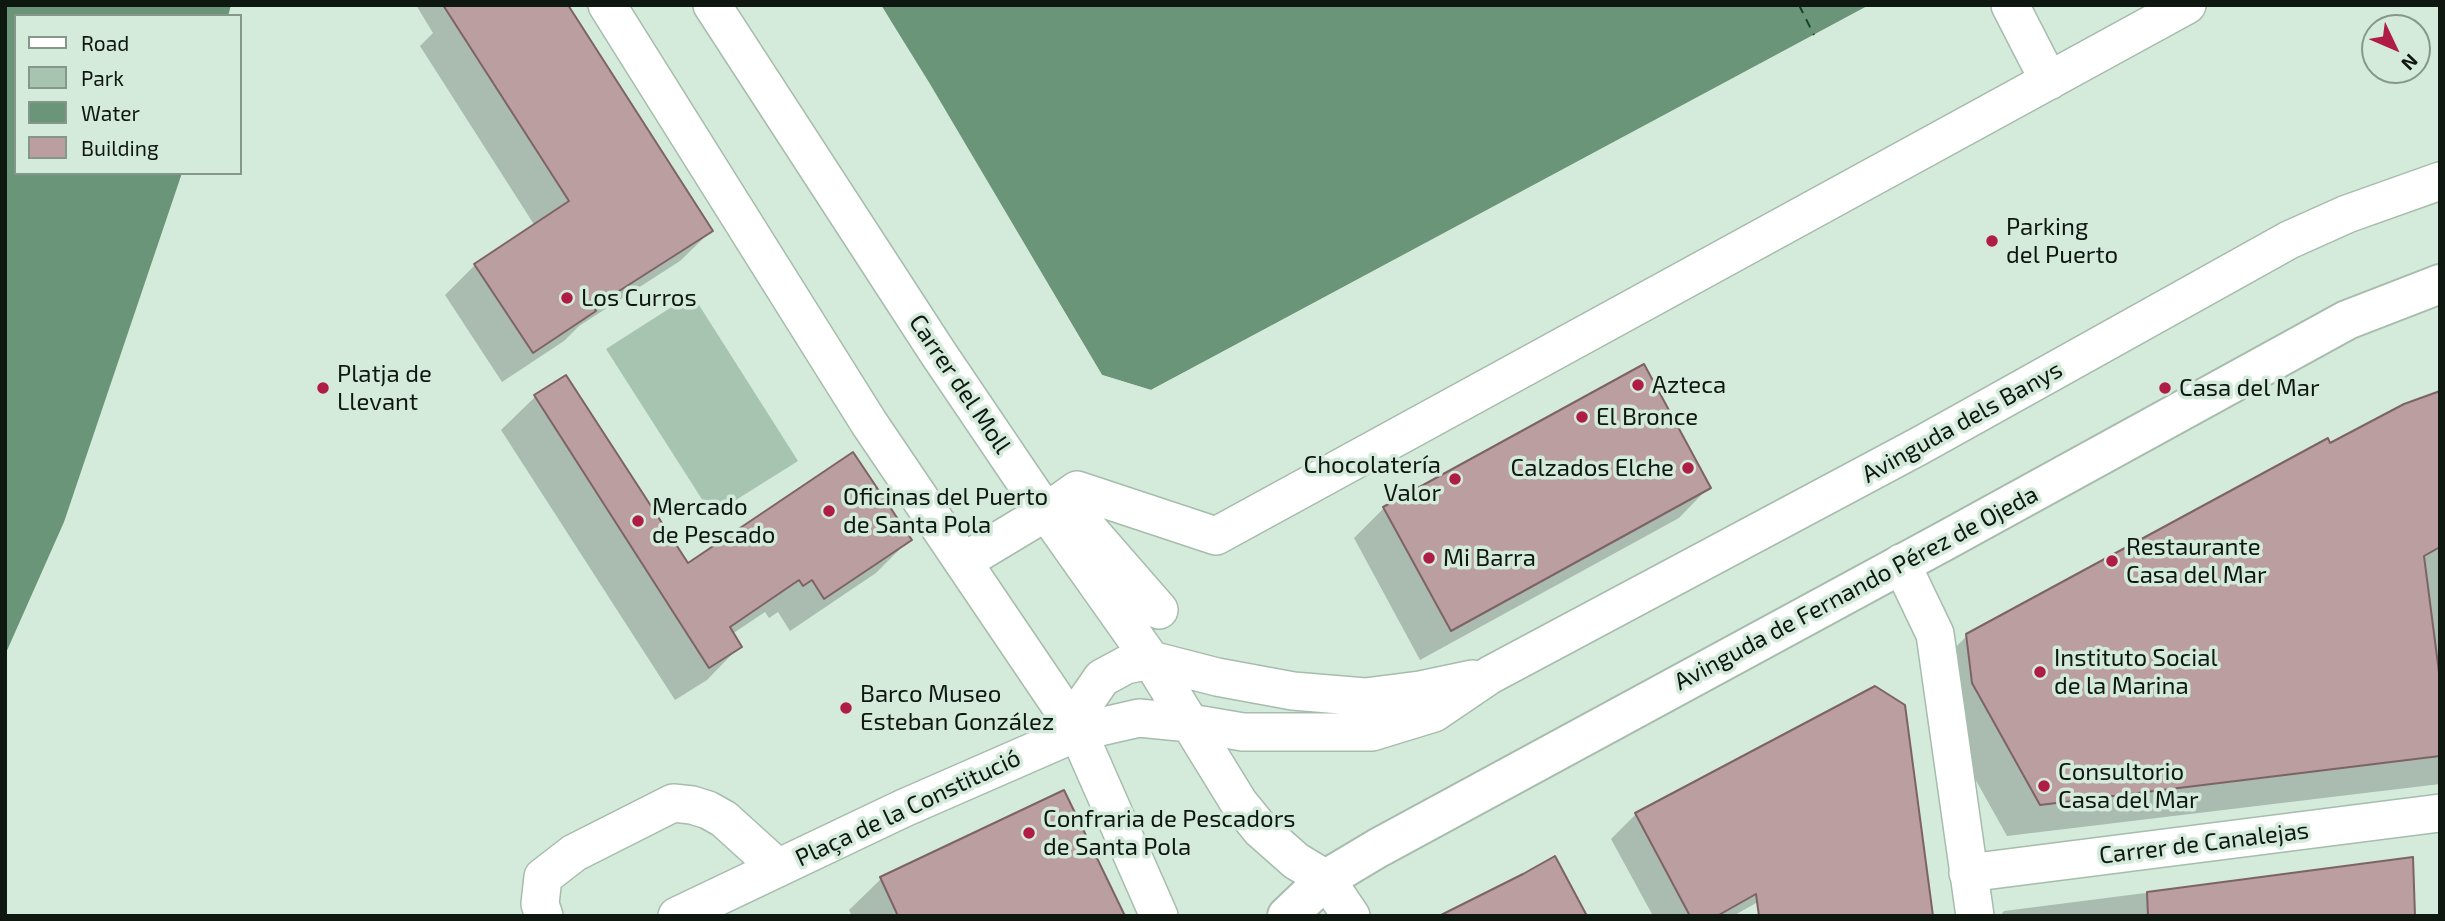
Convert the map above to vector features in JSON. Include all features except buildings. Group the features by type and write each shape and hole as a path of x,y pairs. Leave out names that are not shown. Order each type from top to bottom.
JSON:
{"street":[{"path":"607,5 857,405 1078,732 1158,916"},
{"name":"Carrer del Moll","path":"712,5 938,353 1055,506 1239,803 1261,830 1296,861 1326,879"},
{"path":"2010,5 2049,81"},
{"path":"963,562 1077,490 1216,536 2188,5"},
{"name":"Avinguda dels Banys","path":"1078,732 1139,718 1243,732 1372,732 1434,713 1490,675 1921,445 2289,240 2347,214 2440,181"},
{"name":"Avinguda de Fernando Pérez de Ojeda","path":"1287,916 1326,879 1390,841 2347,320 2440,284"},
{"path":"1055,506 1158,610"},
{"path":"1901,563 1935,634 1975,916"},
{"path":"1078,732 1086,701 1102,678 1126,665 1151,660"},
{"name":"Avinguda dels Banys","path":"1151,660 1217,677 1293,691 1365,697 1420,690 1490,675"},
{"name":"Plaça de la Constitució","path":"677,916 904,808 1078,732"},
{"path":"1227,781 1243,732"},
{"name":"Plaça de la Constitució","path":"544,916 540,905 542,877 574,853 673,803 708,810 724,819 778,868"},
{"name":"Carrer de Canalejas","path":"1968,873 2440,813"},
{"path":"1326,879 1351,916"}],"green space":[{"path":"692,294 798,461 712,515 606,349"}],"water":[{"path":"5,5 231,5 229,14 14,14 14,175 181,175 64,522 5,655"},
{"path":"881,5 1869,5 1151,390 1102,375"}],"pier":[{"path":"878,5 881,5 930,84 1102,375 1151,390 1873,5 1151,393 1099,377"}],"ferry route":[{"path":"1799,5 1814,35"}],"place":[{"name":"Parking del Puerto","path":"1992,241"},
{"name":"Los Curros","path":"567,298"},
{"name":"Azteca","path":"1638,385"},
{"name":"Platja de Llevant","path":"323,388"},
{"name":"Casa del Mar","path":"2165,388"},
{"name":"El Bronce","path":"1582,417"},
{"name":"Calzados Elche","path":"1688,468"},
{"name":"Chocolatería Valor","path":"1455,479"},
{"name":"Oficinas del Puerto de Santa Pola","path":"829,511"},
{"name":"Mercado de Pescado","path":"638,521"},
{"name":"Mi Barra","path":"1429,558"},
{"name":"Restaurante Casa del Mar","path":"2112,561"},
{"name":"Instituto Social de la Marina","path":"2040,672"},
{"name":"Barco Museo Esteban González","path":"846,708"},
{"name":"Consultorio Casa del Mar","path":"2044,786"},
{"name":"Confraria de Pescadors de Santa Pola","path":"1029,833"}]}
